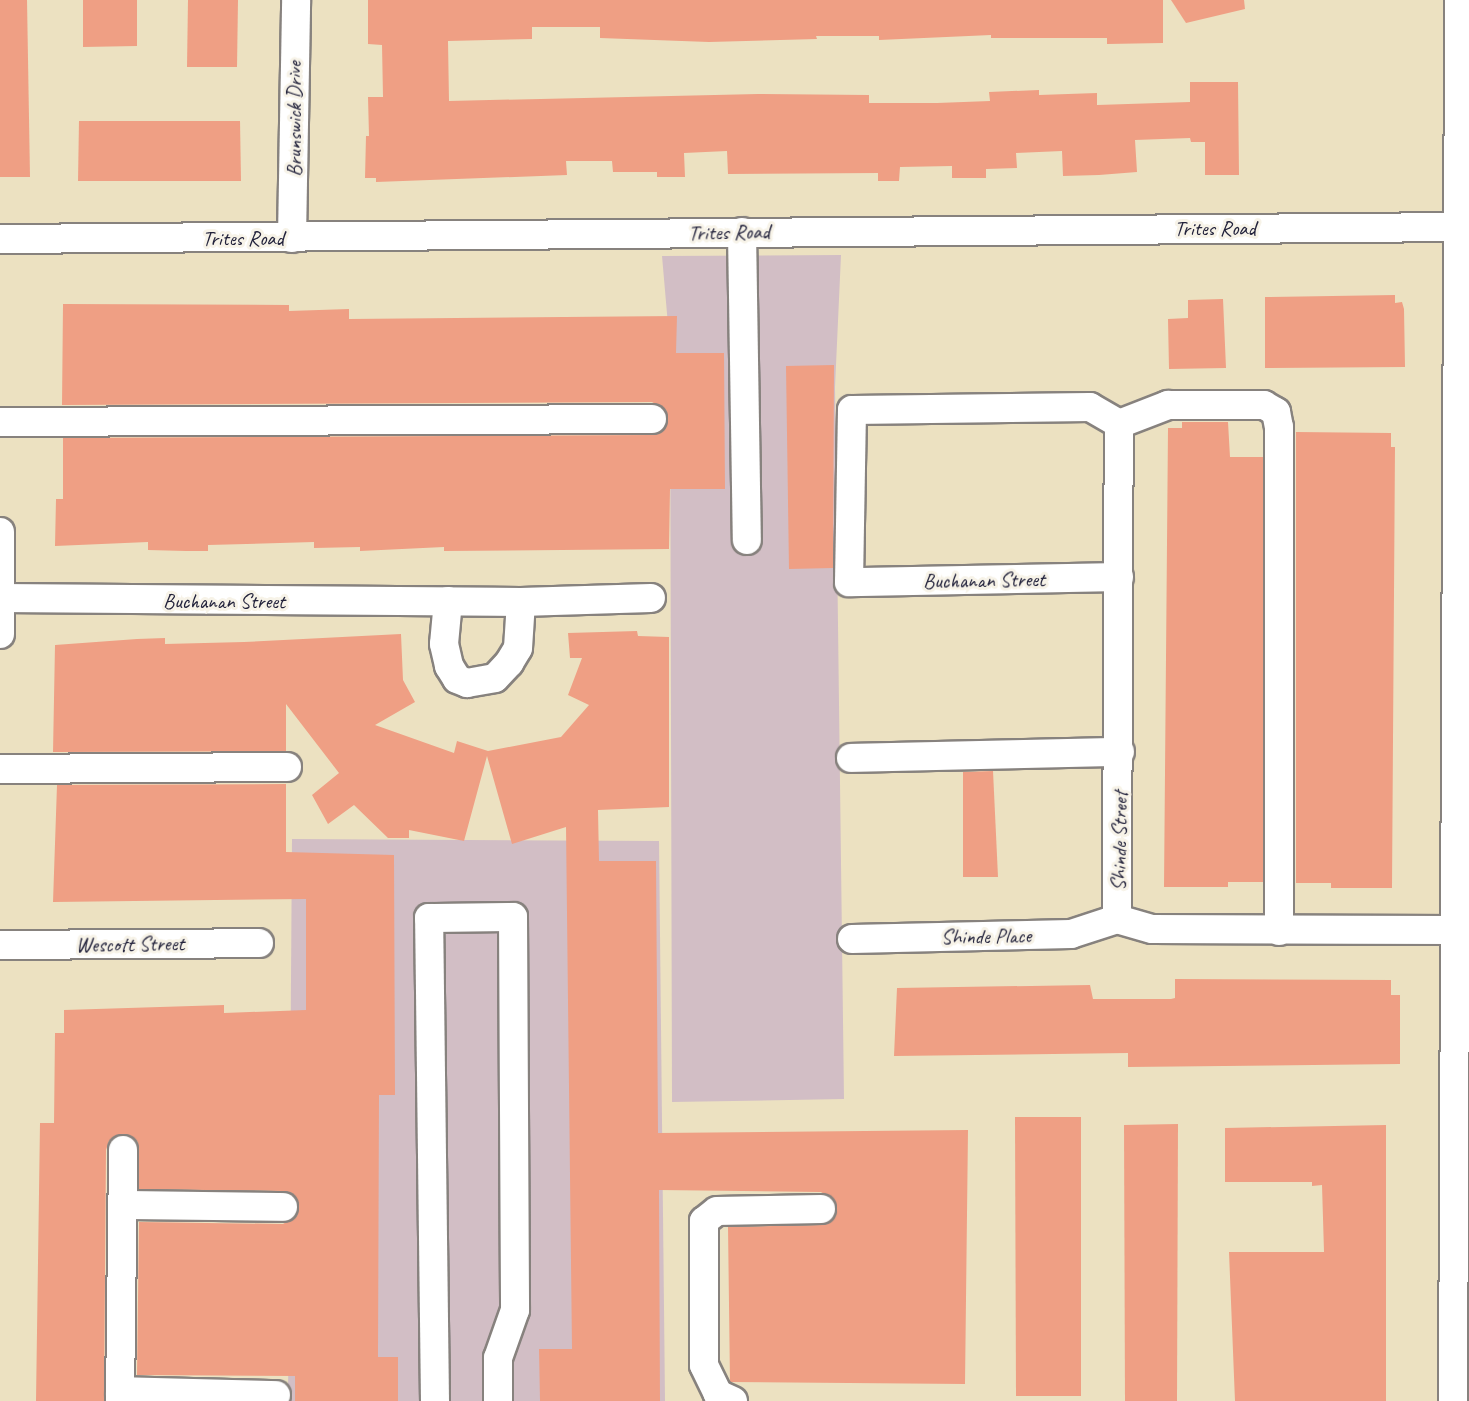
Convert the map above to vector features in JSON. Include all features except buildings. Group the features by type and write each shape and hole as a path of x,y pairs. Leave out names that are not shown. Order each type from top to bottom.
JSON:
{"street":[{"name":"Brunswick Drive","path":"292,238 296,0"},
{"path":"1453,1401 1459,0"},
{"name":"Trites Road","path":"0,239 1458,227"},
{"path":"742,232 747,540"},
{"path":"1119,424 1168,405 1264,405 1276,412 1279,426 1279,931"},
{"name":"Buchanan Street","path":"1119,424 1090,407 852,410 849,582 1119,577"},
{"path":"0,422 652,419"},
{"name":"Shinde Street","path":"1119,424 1120,752 1117,919 1152,929 1455,930"},
{"path":"0,532 0,634"},
{"name":"Buchanan Street","path":"0,598 521,602 651,598"},
{"path":"448,601 444,644 449,666 457,679 467,683 495,678 509,663 518,648 521,602"},
{"path":"851,758 1120,752"},
{"path":"0,769 287,767"},
{"path":"435,1401 429,918 513,917 515,1310 498,1358 498,1401"},
{"name":"Shinde Place","path":"852,939 1071,934 1117,919"},
{"name":"Wescott Street","path":"0,945 259,943"},
{"path":"123,1150 120,1396 276,1395"},
{"path":"123,1205 283,1207"},
{"path":"733,1401 717,1394 704,1365 704,1221 717,1211 821,1209"}],"shaded area":[{"path":"841,255 835,387 844,1099 672,1102 670,348 662,256"},
{"path":"292,839 659,841 665,1401 288,1401"}]}
